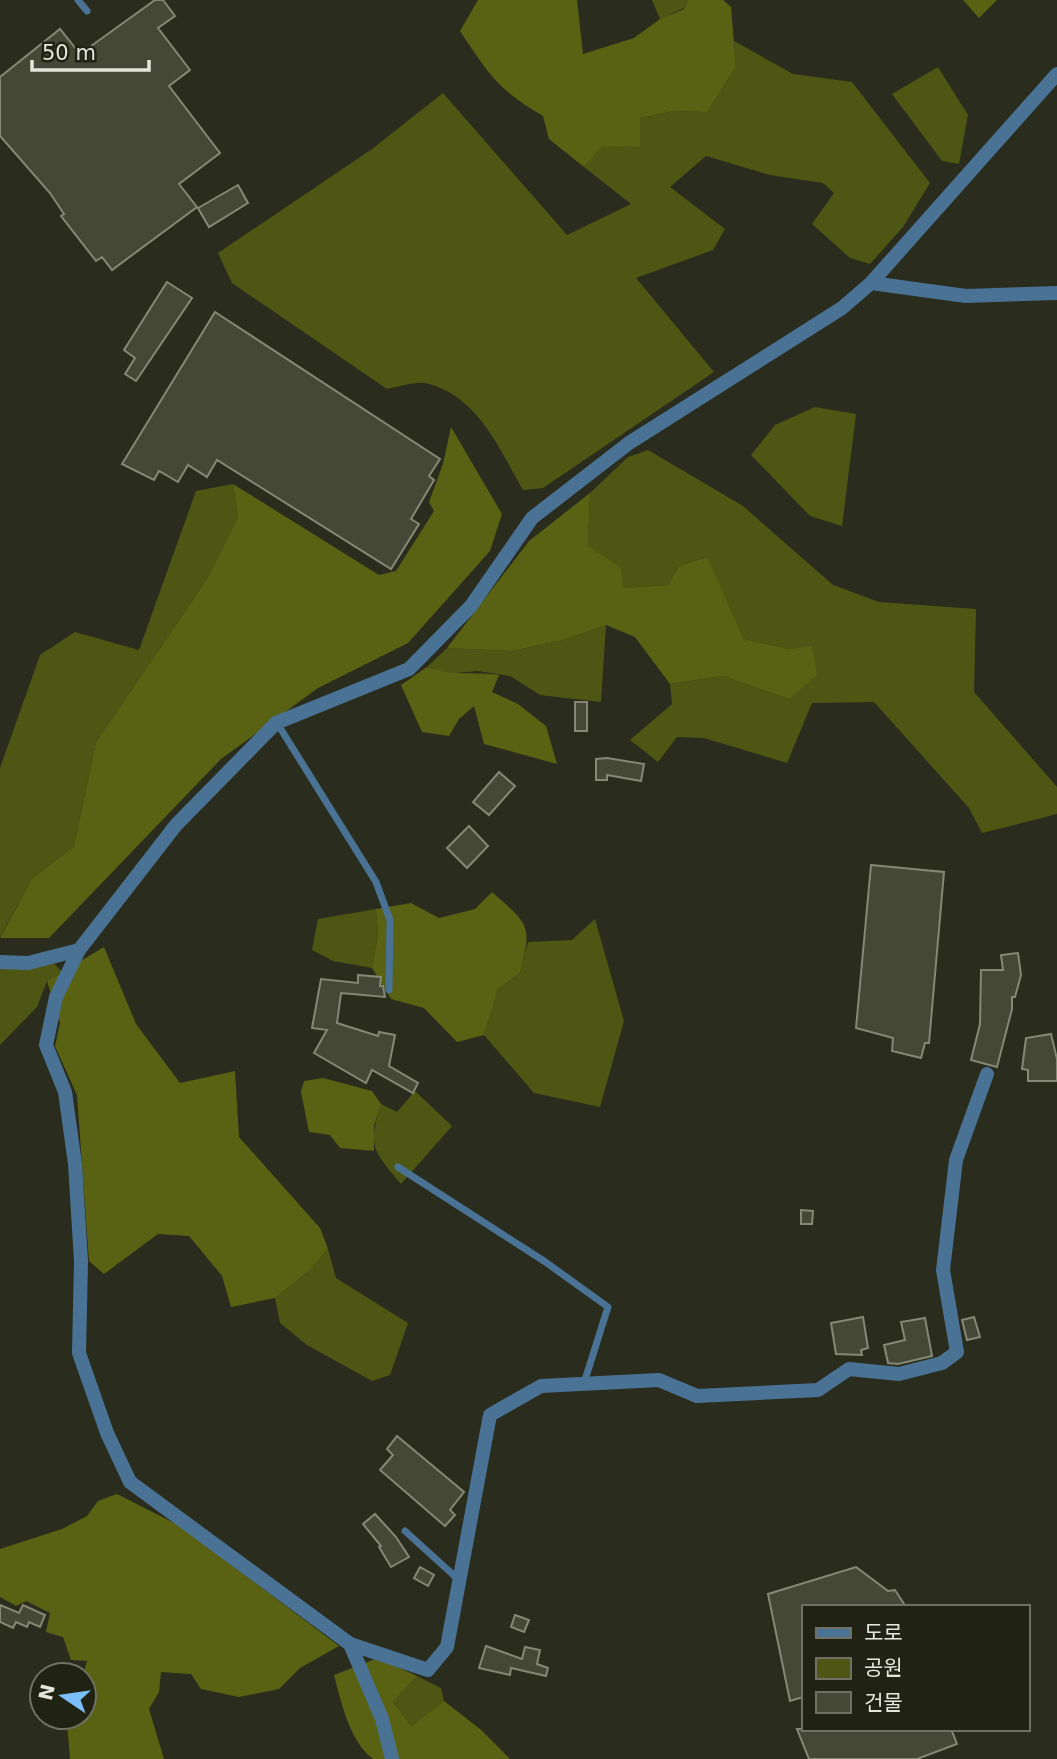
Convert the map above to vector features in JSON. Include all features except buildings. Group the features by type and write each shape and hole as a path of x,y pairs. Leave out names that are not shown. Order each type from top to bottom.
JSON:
{"street":[{"path":"987,1074 956,1160 943,1269 957,1352 942,1363 899,1374 849,1369 818,1390 697,1396 659,1380 541,1385 490,1415 447,1647 428,1670 351,1644 130,1482 107,1433 79,1353 81,1261 75,1164 65,1092 46,1045 56,997 79,950 176,825 276,723 408,669 471,606 532,518 629,443 842,308 871,283 1057,74"},
{"path":"871,283 966,296 1057,293"},
{"path":"0,962 28,963 79,950"},
{"path":"351,1644 382,1719 392,1759"}],"lane":[{"path":"78,0 87,11"},
{"path":"276,723 376,882 390,920 389,990"},
{"path":"398,1167 544,1261 608,1307 584,1384"},
{"path":"405,1531 459,1580"}],"green space":[{"path":"478,0 577,0 583,54 634,38 660,19 684,9 688,0 723,0 731,7 736,67 707,112 674,111 640,118 640,147 602,146 584,167 549,139 543,116 504,89 460,31"},
{"path":"652,0 688,0 684,8 660,19"},
{"path":"963,0 997,0 979,18"},
{"path":"734,41 793,74 852,82 930,183 903,227 870,264 850,258 812,224 834,193 823,183 770,175 706,156 670,187 725,229 713,250 636,278 714,372 543,488 523,490 486,427 461,400 425,383 387,389 232,283 218,253 372,149 443,93 567,235 631,204 584,167 602,145 640,147 640,118 674,111 707,112 736,67"},
{"path":"938,67 968,115 959,164 942,161 892,94"},
{"path":"815,407 856,414 842,526 810,516 751,455 775,425"},
{"path":"451,427 502,514 490,551 408,643 318,688 221,759 49,938 0,938 32,879 74,846 96,742 207,579 238,517 233,484 379,575 396,571 434,511 429,502 443,464"},
{"path":"648,450 743,506 833,585 879,602 976,609 974,692 1057,787 1057,814 982,833 969,808 874,702 812,703 787,763 704,738 677,737 658,762 630,740 672,704 670,684 723,676 789,699 812,647 790,649 744,639 706,557 679,566 668,585 623,588 588,546 590,493 628,457"},
{"path":"233,484 238,517 207,579 96,742 74,846 32,879 0,937 0,768 40,655 75,632 139,650 196,491"},
{"path":"590,493 588,546 621,568 623,588 668,585 679,566 707,557 744,639 790,649 812,646 817,675 789,699 723,676 670,684 635,637 606,625 563,640 512,651 447,648 529,541"},
{"path":"606,625 601,702 540,695 510,676 478,671 444,674 427,667 447,648 512,651 563,640"},
{"path":"427,667 454,673 499,675 492,692 518,704 546,726 557,764 484,744 474,706 459,719 449,736 422,732 401,685"},
{"path":"492,892 513,911 524,926 524,957 520,973 498,989 484,1035 457,1042 424,1008 391,999 372,968 378,935 376,909 411,903 439,918 475,909"},
{"path":"376,909 378,935 372,968 333,961 312,950 318,919"},
{"path":"595,919 624,1021 600,1107 534,1093 484,1035 498,989 520,973 528,942 572,940"},
{"path":"104,947 136,1024 180,1083 235,1071 239,1137 320,1228 328,1249 309,1271 275,1298 231,1307 222,1276 189,1236 158,1234 104,1274 89,1261 77,1095 55,1046 60,1023 47,981"},
{"path":"53,962 62,972 47,981 37,1007 0,1045 0,966"},
{"path":"323,1078 372,1091 381,1104 374,1126 374,1151 340,1148 330,1135 309,1132 301,1092 304,1081"},
{"path":"415,1091 452,1126 401,1184 379,1156 374,1130 381,1104 397,1112"},
{"path":"328,1249 336,1278 408,1323 390,1375 372,1381 307,1345 280,1323 275,1298 309,1271"},
{"path":"117,1494 178,1525 339,1646 300,1668 279,1689 239,1697 201,1689 191,1674 161,1672 159,1692 149,1709 164,1759 70,1759 68,1731 98,1731 98,1661 71,1660 63,1637 46,1632 50,1613 26,1601 16,1606 0,1597 0,1549 62,1529 87,1516 98,1501"},
{"path":"378,1658 417,1676 393,1702 412,1726 444,1701 480,1729 510,1759 373,1759 352,1732 334,1675"},
{"path":"417,1676 441,1688 444,1701 413,1727 393,1702"}]}
